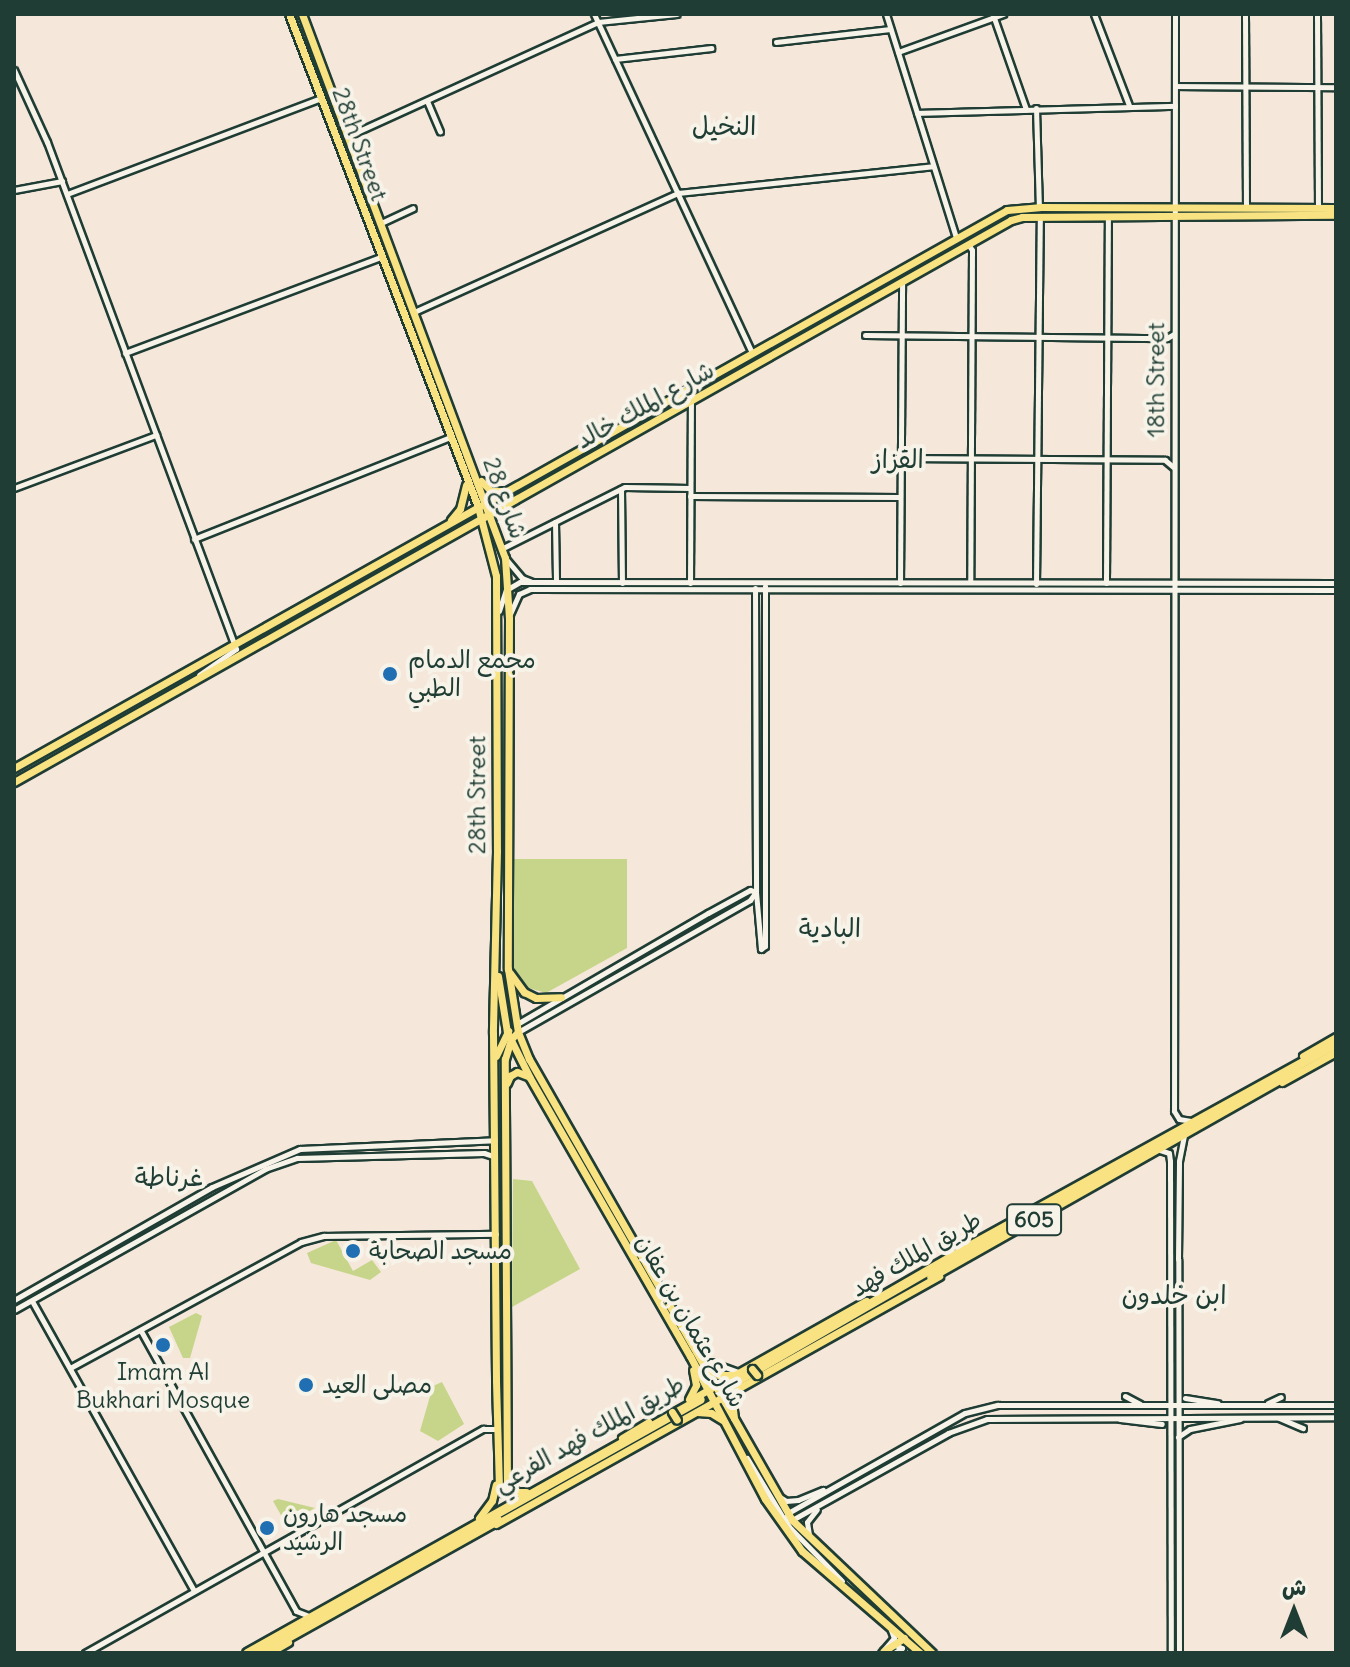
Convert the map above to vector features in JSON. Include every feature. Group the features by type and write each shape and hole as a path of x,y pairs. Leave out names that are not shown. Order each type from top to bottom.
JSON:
{"highway":[{"name":"طريق الملك فهد","path":"1336,1045 1184,1136 728,1388 952,1255 1281,1071 1336,1045"},
{"path":"701,1401 305,1630 251,1652 416,1557 701,1401"}],"main road":[{"name":"28th Street","path":"289,14 478,507 496,576 493,1063 497,1429 502,1470"},
{"name":"شارع 28","path":"302,14 503,548 509,618 508,969 517,1029"},
{"name":"شارع الملك خالد","path":"14,768 1007,210 1174,206 1336,208"},
{"name":"شارع الملك خالد","path":"14,782 1011,220 1040,217 1336,215"},
{"path":"443,527 464,499 465,474"},
{"path":"476,475 491,491 510,490"},
{"path":"496,528 497,513 502,508"},
{"path":"465,530 480,531 488,540"},
{"name":"شارع عثمان بن عفان","path":"495,964 509,1036 530,1078 690,1356 788,1518 932,1653"},
{"path":"508,969 524,992 536,998 561,997"},
{"path":"493,1063 509,1036 517,1029"},
{"name":"شارع عثمان بن عفان","path":"517,1029 529,1059 704,1363 711,1389"},
{"path":"479,1518 492,1501 502,1470 505,1059 509,1036"},
{"path":"506,1089 510,1076 517,1072 530,1078"},
{"name":"طريق الملك فهد الفرعي","path":"416,1557 526,1492 673,1417 695,1413 741,1387 752,1371 920,1270 952,1255"},
{"name":"طريق الملك فهد الفرعي","path":"479,1532 673,1417 686,1402 752,1371 965,1259"},
{"path":"686,1402 696,1385 690,1356"},
{"path":"704,1363 719,1375 752,1371"},
{"path":"695,1413 711,1413 731,1425 732,1401 741,1387"},
{"name":"شارع عثمان بن عفان","path":"731,1425 749,1472 785,1531 802,1551 918,1653"},
{"path":"502,1470 511,1489 526,1492"},
{"path":"269,1653 305,1630"},
{"path":"882,1652 904,1638 921,1643"}],"street":[{"path":"594,14 752,353"},
{"path":"348,136 598,22 677,14"},
{"path":"886,14 956,238"},
{"path":"898,52 1003,14"},
{"path":"1094,14 1129,105"},
{"name":"18th Street","path":"1175,14 1174,1111 1179,1119 1192,1121"},
{"path":"1245,14 1246,208"},
{"path":"1317,14 1318,208"},
{"path":"994,16 1026,109"},
{"path":"776,42 890,29"},
{"path":"615,59 711,48"},
{"path":"14,70 67,194 234,646 234,652 206,668 192,683"},
{"path":"1175,86 1336,87"},
{"path":"67,194 322,98"},
{"path":"427,101 440,131"},
{"path":"917,113 1175,106"},
{"path":"1036,108 1039,207"},
{"path":"414,312 678,193 933,166"},
{"path":"14,190 62,181"},
{"path":"381,223 413,208"},
{"path":"1036,583 1040,217"},
{"path":"1106,583 1108,217"},
{"path":"968,243 972,250 970,582"},
{"path":"125,353 381,257"},
{"path":"900,583 902,282"},
{"path":"865,335 972,333 1167,338 1174,334"},
{"path":"690,583 691,403"},
{"path":"14,488 156,435"},
{"path":"194,539 450,437"},
{"path":"900,458 1165,460 1174,467"},
{"path":"503,548 621,489 690,488"},
{"path":"621,489 622,583"},
{"path":"690,496 900,497"},
{"path":"555,522 556,582"},
{"path":"505,558 522,578 535,582"},
{"path":"765,586 970,582 1336,590"},
{"path":"497,619 506,590 512,584 690,583 755,586"},
{"path":"1024,589 1036,583"},
{"path":"509,618 519,594 530,589 765,586 1024,589 1336,583"},
{"path":"755,586 756,892 761,949 765,946 765,586"},
{"path":"517,1029 561,997 750,890 756,892"},
{"path":"517,1029 750,900 756,892"},
{"path":"1179,1653 1179,1161 1184,1136"},
{"path":"14,1300 212,1187 284,1154 319,1145 481,1144 496,1140"},
{"path":"477,1153 481,1144"},
{"path":"1155,1151 1167,1151 1170,1161 1171,1653"},
{"path":"14,1310 265,1169 297,1158 477,1153 493,1156 495,1163"},
{"path":"1170,1161 1176,1156 1179,1161"},
{"path":"70,1368 301,1242 324,1236 496,1234"},
{"path":"32,1301 194,1591"},
{"path":"141,1331 296,1611 313,1615"},
{"path":"1125,1396 1141,1405"},
{"path":"1264,1405 1281,1397"},
{"path":"1185,1398 1231,1406"},
{"path":"788,1518 842,1482 974,1410 998,1405 1336,1405"},
{"path":"788,1518 831,1499 948,1433 978,1421 1108,1416 1336,1417"},
{"path":"1108,1416 1162,1424"},
{"path":"1177,1438 1196,1427 1252,1416"},
{"path":"1274,1416 1303,1428"},
{"path":"85,1653 483,1429 497,1429"},
{"path":"735,1440 788,1518 858,1598"},
{"path":"774,1492 786,1501 798,1500 842,1482"},
{"path":"809,1536 810,1515 831,1499"},
{"path":"882,1652 894,1638 886,1623"},
{"path":"882,1652 902,1646 897,1653"},
{"path":"897,1653 918,1653"}],"green space":[{"path":"512,859 627,859 627,948 546,993 522,986 512,973"},
{"path":"513,1179 532,1181 580,1269 512,1307"},
{"path":"336,1240 353,1271 372,1260 381,1272 370,1280 311,1263 307,1253"},
{"path":"196,1313 202,1316 190,1358 183,1358 169,1327"},
{"path":"442,1382 464,1424 438,1441 420,1431 433,1386"},
{"path":"278,1499 315,1508 286,1524 273,1501"}],"tunnel":[{"path":"702,1402 729,1389"}],"place":[{"name":"مجمع الدمام الطبي","path":"390,674"},
{"name":"مسجد الصحابة","path":"353,1251"},
{"name":"Imam Al Bukhari Mosque","path":"163,1345"},
{"name":"مصلى العيد","path":"306,1385"},
{"name":"مسجد هارون الرشيد","path":"267,1528"}],"district":[{"name":"النخيل","path":"724,126"},
{"name":"القزاز","path":"898,459"},
{"name":"البادية","path":"830,928"},
{"name":"غرناطة","path":"169,1177"},
{"name":"ابن خلدون","path":"1174,1295"}]}
